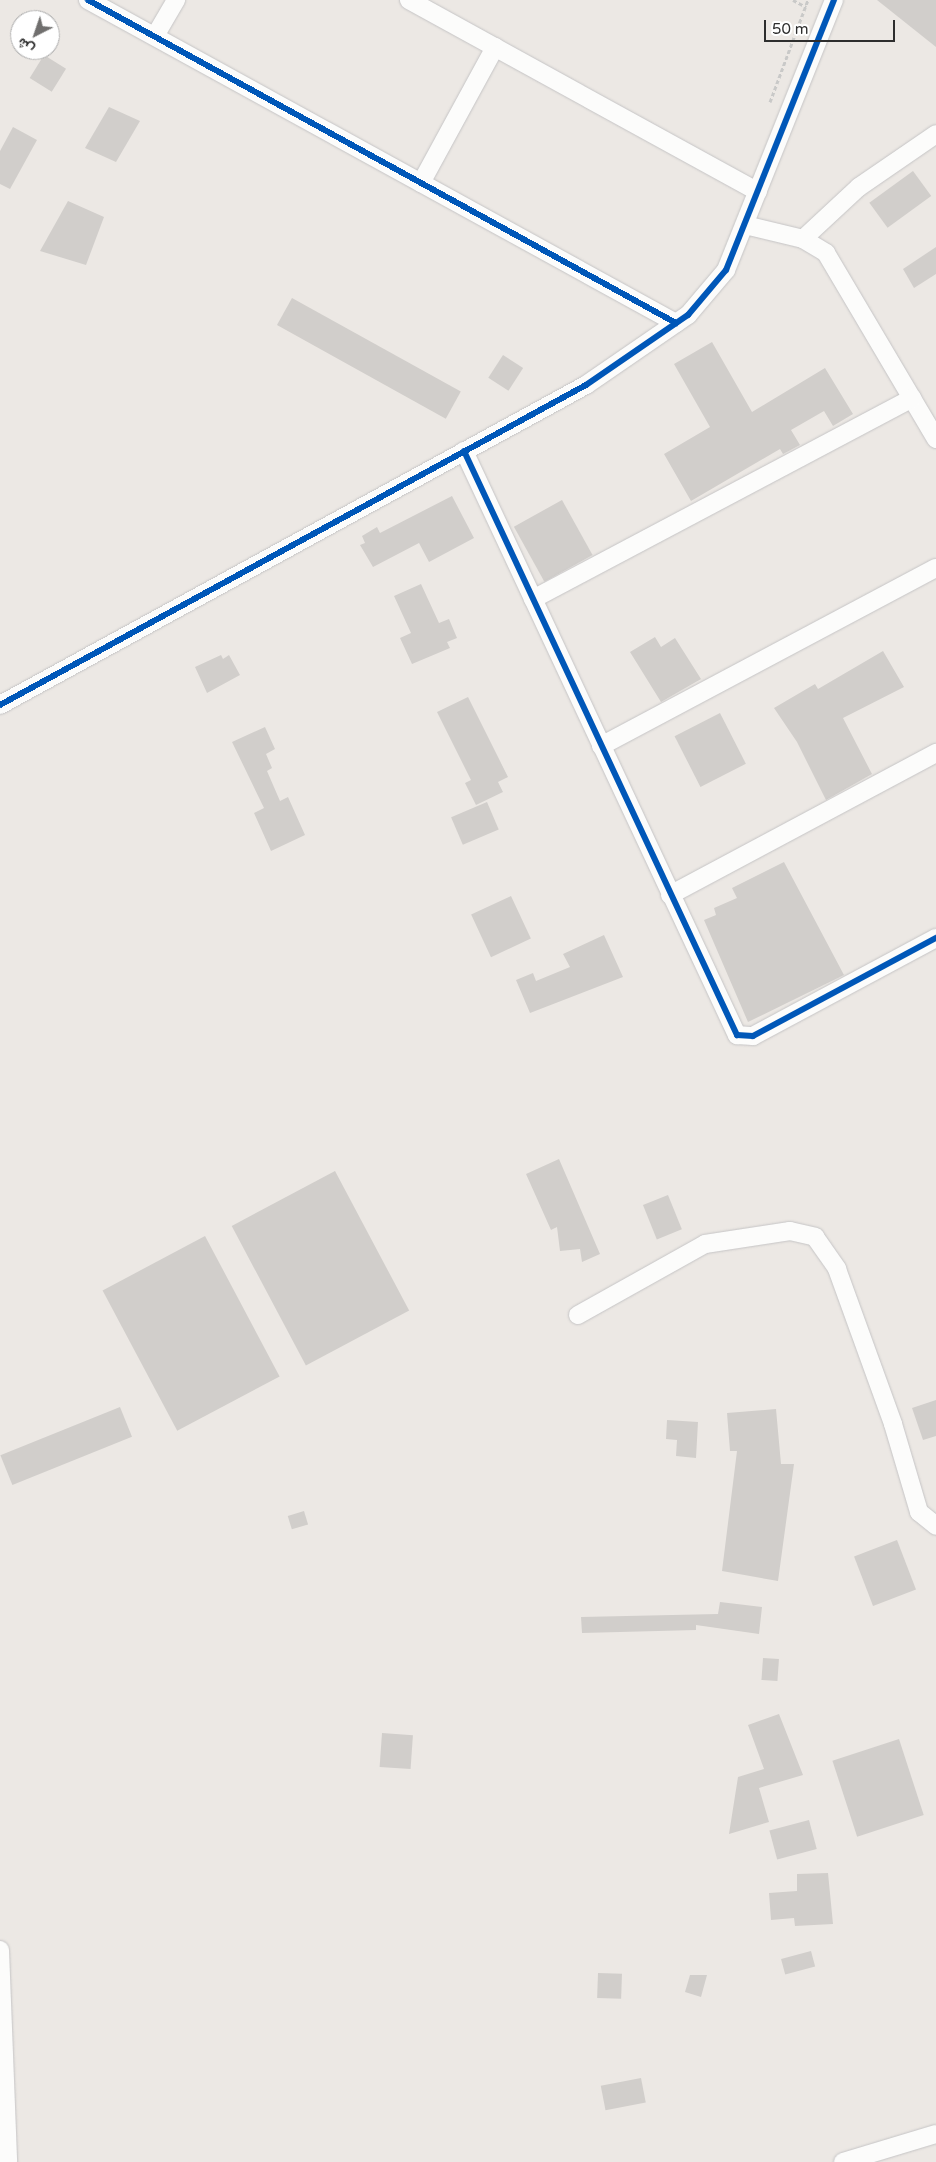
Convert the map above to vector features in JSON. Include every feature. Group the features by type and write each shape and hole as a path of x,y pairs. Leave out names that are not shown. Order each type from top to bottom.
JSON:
{"street":[{"path":"88,0 676,323"},
{"path":"155,36 176,0"},
{"path":"409,0 758,192"},
{"path":"0,705 586,385 676,323 718,283 745,225 834,0"},
{"path":"421,183 495,47"},
{"path":"803,238 859,187 936,134"},
{"path":"745,225 803,238 826,253 936,439"},
{"path":"533,600 912,398"},
{"path":"464,451 733,1030 743,1037 753,1036 936,938"},
{"path":"601,746 936,568"},
{"path":"670,895 936,753"},
{"path":"578,1315 706,1244 790,1232 815,1236 837,1269 893,1424 920,1512 936,1526"},
{"path":"0,1950 8,2162"},
{"path":"843,2162 936,2134"}],"path":[{"path":"793,0 806,7"},
{"path":"770,102 808,0"}],"building":[{"path":"877,0 936,0 936,47"},
{"path":"41,60 52,60 66,69 52,92 30,78"},
{"path":"109,107 140,121 116,162 85,148"},
{"path":"13,127 37,140 10,189 0,184 0,151"},
{"path":"913,171 931,196 888,228 869,203"},
{"path":"68,201 104,217 86,265 40,251"},
{"path":"936,247 936,274 914,288 903,269"},
{"path":"292,298 461,392 446,419 277,325"},
{"path":"712,342 752,412 825,368 853,414 833,426 824,411 791,430 800,445 783,454 780,449 691,501 664,454 710,427 674,364"},
{"path":"503,355 523,368 508,391 488,378"},
{"path":"452,496 474,538 429,562 419,543 373,567 360,545 365,543 362,536 377,527 380,533"},
{"path":"562,500 593,555 544,582 514,527"},
{"path":"421,584 439,623 449,619 457,638 447,642 450,648 412,664 400,638 411,633 394,596"},
{"path":"655,637 661,647 675,638 701,679 661,702 630,652"},
{"path":"883,651 904,687 843,718 872,774 826,800 797,742 774,708 815,684 818,689"},
{"path":"221,655 223,659 229,655 240,675 207,693 195,667"},
{"path":"468,697 508,777 498,782 503,792 476,805 465,783 471,780 437,712"},
{"path":"720,713 746,764 700,787 675,736"},
{"path":"265,727 275,749 266,754 272,768 267,771 280,801 288,797 305,835 271,851 254,813 264,808 232,742"},
{"path":"487,802 499,830 463,845 451,817"},
{"path":"784,862 844,975 748,1022 704,920 716,915 714,908 737,898 732,888"},
{"path":"511,896 531,939 491,957 471,915"},
{"path":"604,935 623,977 530,1013 516,980 533,973 536,981 570,967 563,954"},
{"path":"559,1159 600,1254 582,1262 580,1249 560,1251 557,1227 551,1230 526,1174"},
{"path":"335,1171 409,1311 306,1365 232,1226"},
{"path":"668,1195 682,1229 657,1239 643,1205"},
{"path":"205,1236 280,1376 177,1431 103,1290"},
{"path":"936,1400 936,1436 923,1440 912,1408"},
{"path":"120,1407 132,1437 12,1485 0,1455"},
{"path":"776,1409 781,1464 794,1464 778,1581 722,1571 737,1451 730,1451 727,1413"},
{"path":"667,1420 698,1422 696,1458 676,1456 677,1440 666,1439"},
{"path":"304,1511 308,1524 292,1529 288,1516"},
{"path":"897,1540 916,1589 873,1606 854,1556"},
{"path":"720,1602 762,1607 759,1634 696,1625 696,1630 582,1633 581,1617 718,1614"},
{"path":"763,1658 779,1659 777,1681 761,1680"},
{"path":"779,1714 803,1775 759,1788 769,1822 729,1834 738,1777 764,1769 748,1725"},
{"path":"382,1733 413,1735 411,1769 380,1767"},
{"path":"899,1739 924,1815 857,1837 832,1761"},
{"path":"809,1820 817,1849 777,1860 769,1831"},
{"path":"828,1873 833,1924 795,1926 794,1918 771,1920 769,1893 797,1891 797,1874"},
{"path":"811,1951 815,1966 785,1974 781,1959"},
{"path":"598,1973 622,1974 621,1999 597,1998"},
{"path":"690,1975 707,1975 701,1997 685,1992"},
{"path":"641,2078 646,2103 606,2110 601,2086"}],"cycle path":[{"path":"88,0 676,323"},
{"path":"0,705 586,385 688,315 726,270 834,0"},
{"path":"464,451 737,1035 753,1036 936,938"}]}
